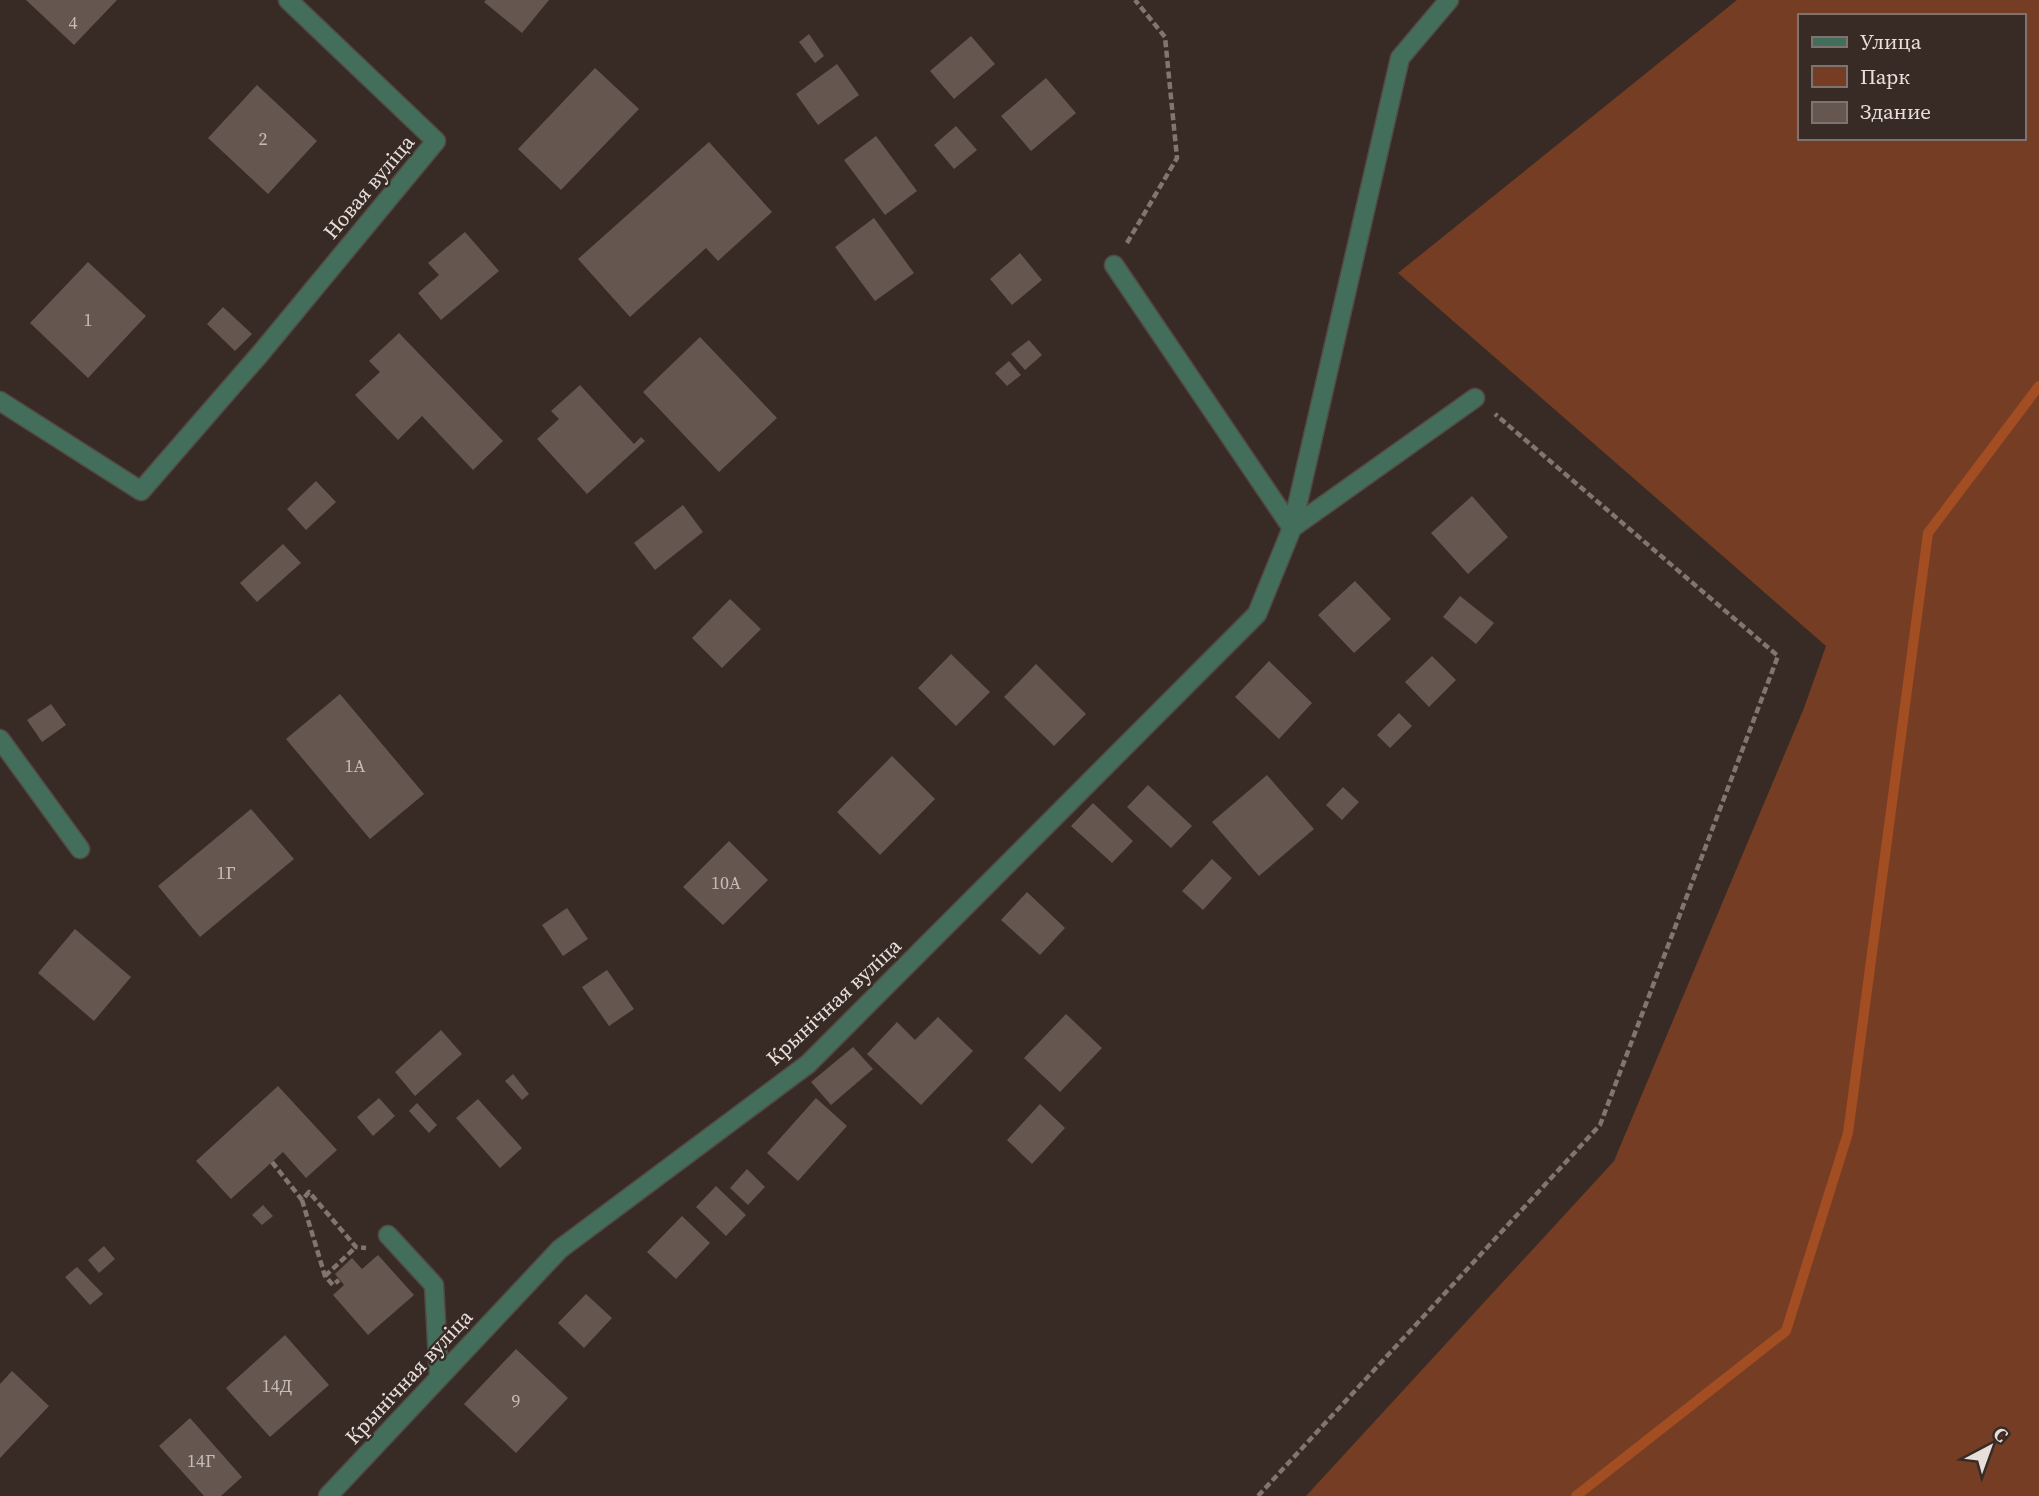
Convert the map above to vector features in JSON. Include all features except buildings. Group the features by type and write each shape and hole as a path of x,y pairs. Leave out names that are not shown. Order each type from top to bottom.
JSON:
{"street":[{"name":"Новая вуліца","path":"0,401 141,491 260,354 436,141 288,0"},
{"name":"Крынічная вуліца","path":"328,1496 559,1249 808,1064 1257,614 1292,528 1400,58 1449,0"},
{"path":"1114,265 1292,528 1475,397"},
{"path":"0,739 80,849"},
{"path":"388,1235 434,1285 439,1378"}],"path":[{"path":"1114,265 1177,158 1165,37 1135,0"},
{"path":"1258,1496 1600,1125 1778,656 1475,397"},
{"path":"272,1162 302,1200 324,1276 333,1285 339,1280"},
{"path":"302,1200 309,1192 356,1247 402,1250"},
{"path":"324,1276 356,1247"}],"green space":[{"path":"1737,0 2039,0 2039,1496 1306,1496 1614,1161 1804,708 1826,646 1398,273"}],"waterway":[{"path":"1576,1496 1786,1331 1848,1133 1928,533 2039,386"}]}
